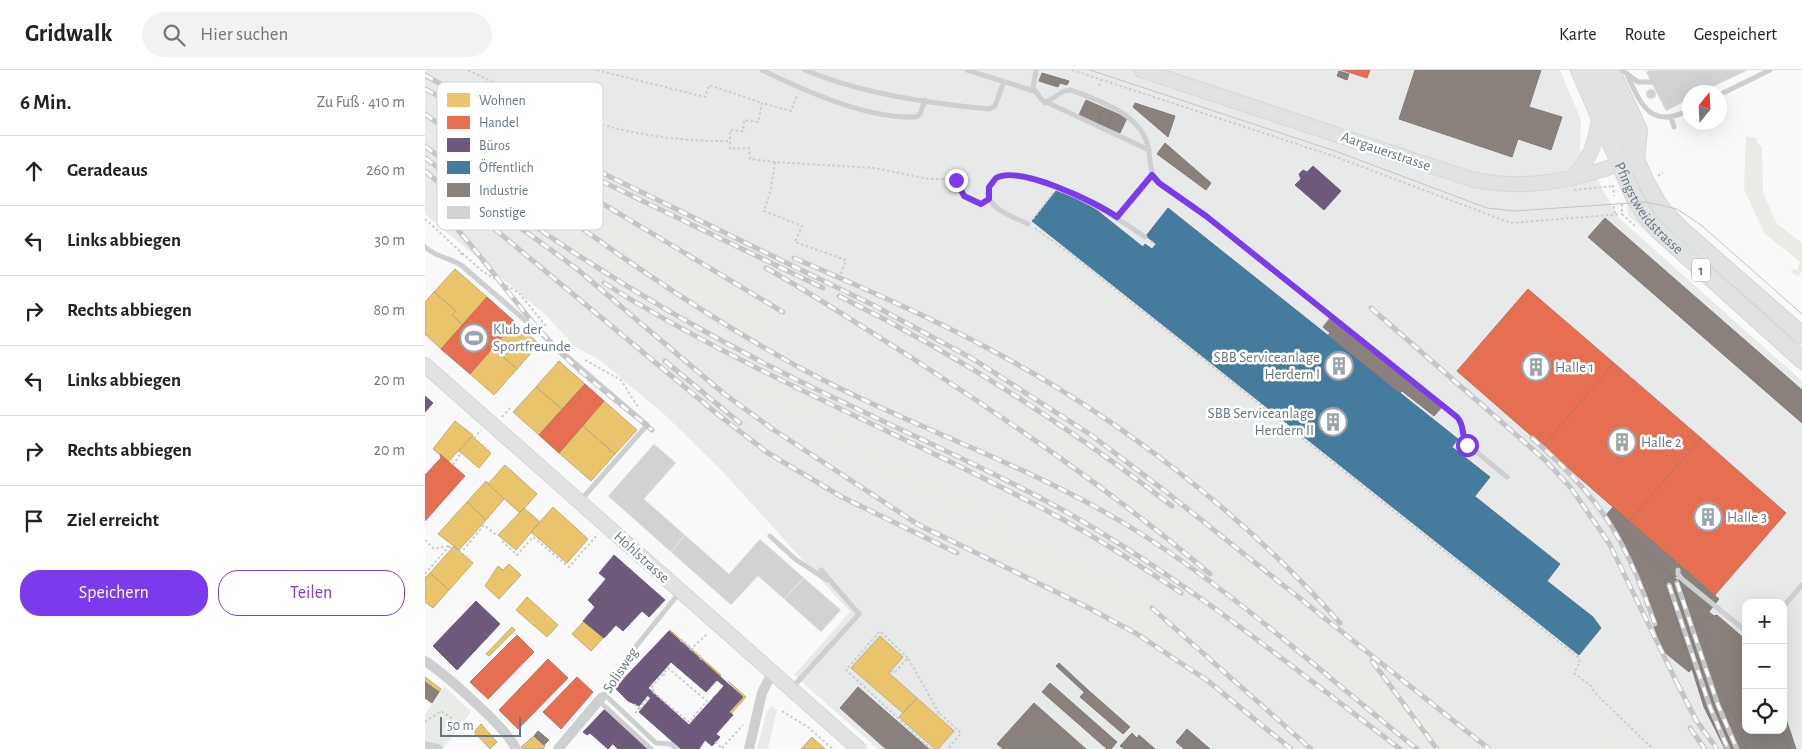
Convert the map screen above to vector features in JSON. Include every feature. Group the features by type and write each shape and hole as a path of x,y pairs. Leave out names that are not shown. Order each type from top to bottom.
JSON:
{"main road":[{"name":"Pfingstweidstrasse","path":"1579,70 1637,202 1655,228 1802,360"},
{"name":"1","path":"1596,70 1636,160"},
{"path":"1611,70 1639,130 1636,160"},
{"name":"Pfingstweidstrasse","path":"1636,160 1654,198 1670,219 1802,335"}],"street":[{"name":"Aargauerstrasse","path":"1141,70 1471,179 1508,185 1574,184 1636,160"},
{"path":"1574,184 1596,141 1599,117"},
{"name":"Hohlstrasse","path":"425,365 859,749"},
{"path":"425,661 453,683 484,712 511,740 517,749"},
{"path":"749,749 762,693 772,673"},
{"name":"Solisweg","path":"558,749 601,698"},
{"path":"425,746 438,749"}],"lane":[{"path":"762,70 800,88 847,104 907,117 920,115 925,100"},
{"path":"805,70 859,88 925,100 992,109 995,106 1004,81"},
{"path":"967,70 1034,91 1045,103 1149,150"},
{"path":"1034,91 1033,82 1036,70"},
{"path":"1622,70 1628,77 1646,110 1658,116 1671,117 1682,113"},
{"path":"1727,91 1770,70"},
{"path":"1628,77 1641,83 1651,82"},
{"path":"1045,103 1068,90 1126,115 1139,125 1149,150 1152,175 1159,183 1206,216 1457,417 1462,425 1467,445 1507,477"},
{"path":"1671,117 1674,127"},
{"path":"1028,224 997,208 989,199 991,184 1001,175 1019,176 1057,188 1098,206 1145,237"},
{"path":"1117,217 1152,175"},
{"path":"425,247 435,256 454,260 647,425 579,501"},
{"path":"770,536 795,559 833,584"},
{"path":"791,689 859,614 821,570"},
{"path":"1678,570 1678,574 1682,579 1742,628"},
{"path":"1787,603 1802,586"},
{"name":"Solisweg","path":"601,698 629,655 681,591"},
{"path":"601,698 631,719 656,743 671,744 677,749"},
{"path":"601,698 651,749"}],"path":[{"path":"468,70 493,82"},
{"path":"597,70 705,97 709,85 791,111 800,88"},
{"path":"1072,70 1345,161 1511,223 1622,214 1622,206"},
{"path":"1099,86 1101,80"},
{"path":"762,103 758,122 744,120 743,130 729,130 730,149 749,148 750,159 863,167 930,179 952,179 958,181 965,197 981,204 989,199"},
{"path":"603,126 669,139 729,141"},
{"path":"775,162 771,189 764,211 802,226 795,242 846,260 841,274"},
{"path":"1574,184 1609,186 1606,180"},
{"path":"1612,181 1614,196"},
{"path":"1033,218 1057,188"},
{"path":"1614,206 1615,215"},
{"path":"425,219 437,230"},
{"path":"1028,224 1072,255 1579,658 1580,662 1574,673 1591,686 1594,692 1653,749"},
{"path":"437,230 482,270 519,293 547,328"},
{"path":"454,260 463,253"},
{"path":"578,356 621,380 639,408"},
{"path":"502,417 511,408"},
{"path":"474,438 482,430"},
{"path":"453,465 461,453"},
{"path":"449,546 459,555 484,525 496,535"},
{"path":"502,541 517,555 533,536 569,567 599,534"},
{"path":"425,540 434,549 449,546"},
{"path":"425,574 445,553 449,546"},
{"path":"931,749 846,670 880,631 908,658 937,714 961,733 947,749"},
{"path":"691,649 707,634"},
{"path":"681,642 682,640 702,658 700,659"},
{"path":"891,671 894,673 908,658"},
{"path":"668,668 707,701 692,721 689,722 653,692 651,688 663,674 668,668"},
{"path":"663,674 667,677"},
{"path":"631,719 649,697"},
{"path":"637,704 635,706 639,709"},
{"path":"425,722 441,711 453,719"},
{"path":"782,712 809,728 833,749"},
{"path":"715,742 723,748 743,725"}],"shaded area":[{"path":"425,70 1560,70 1581,120 1580,149 1619,218 1802,381 1802,749 878,749 794,675 850,612 723,472 665,415 444,230 603,230 603,82 437,82 437,224 425,214"},
{"path":"425,121 437,130 437,146 425,137"},
{"path":"1746,136 1756,138 1757,143 1762,147 1763,193 1777,224 1802,243 1802,270 1798,277 1791,272 1793,269 1797,270 1800,262 1764,233 1744,189"},
{"path":"1627,205 1632,205 1802,367 1802,372 1628,215"},
{"path":"1646,206 1650,206 1684,244 1722,278 1802,341 1802,352 1669,234"},
{"path":"603,215 780,317 764,342 659,278 594,230 603,230"},
{"path":"552,230 575,230 638,276 730,335 729,338 627,280"},
{"path":"530,297 610,366 574,346"},
{"path":"872,324 1019,409 1119,476 1272,591 1471,749 1424,749 1193,550 1119,492 1045,437"},
{"path":"723,362 1026,506 1034,514 919,459 817,414 787,404 785,407 790,413 918,471 1013,519 1008,525 958,508 912,487 784,413"},
{"path":"915,508 1008,535 1070,556 1127,584 1154,602 1146,612 1242,698 1240,700 1163,646 1082,599 913,516"},
{"path":"444,686 471,712 442,749 425,749 425,715"},
{"path":"441,690 466,714 446,744 425,737 425,715"},
{"path":"772,706 777,710 768,749 757,749 767,711"},
{"path":"1576,713 1622,744 1627,749 1611,749"}],"building: Wohnen":[{"path":"455,269 487,297 463,325 452,315 456,311 434,292"},
{"path":"434,292 456,311 452,315 463,325 441,349 425,334 425,302"},
{"path":"515,322 539,344 517,369 493,348"},
{"path":"493,348 517,369 494,395 470,374"},
{"path":"559,361 585,384 562,409 536,387"},
{"path":"536,387 562,409 539,435 513,412"},
{"path":"604,401 637,430 615,454 583,426"},
{"path":"455,421 473,435 448,462 433,449"},
{"path":"583,426 615,454 591,481 559,453"},
{"path":"472,436 491,453 479,468 459,451"},
{"path":"505,465 537,494 520,513 488,484"},
{"path":"486,481 504,499 486,520 467,502"},
{"path":"467,502 486,520 459,550 438,534"},
{"path":"553,507 588,539 567,563 531,532"},
{"path":"524,508 540,522 516,550 498,535"},
{"path":"454,546 473,563 449,590 430,573"},
{"path":"509,564 521,575 499,599 485,586 498,566 503,570"},
{"path":"430,573 449,590 433,608 425,602 425,578"},
{"path":"527,597 558,625 547,637 516,610"},
{"path":"584,621 603,638 591,651 572,634"},
{"path":"512,627 515,630 489,656 486,654"},
{"path":"670,630 721,675 669,631"},
{"path":"880,636 903,657 889,673 917,698 903,713 851,668"},
{"path":"425,677 441,689 439,692 425,682"},
{"path":"728,681 746,697 731,714 729,712 743,697"},
{"path":"917,698 954,731 938,749 935,749 899,717"},
{"path":"481,724 497,742 490,749 474,732"},
{"path":"534,736 545,746 543,749 524,749 521,747"},
{"path":"812,737 825,749 801,749"}],"building: Handel":[{"path":"1342,70 1370,70 1367,78"},
{"name":"Halle 1","path":"1528,289 1614,363 1543,446 1457,371"},
{"path":"487,297 515,322 470,374 441,349"},
{"name":"Halle 2","path":"1614,363 1701,438 1629,521 1543,446"},
{"path":"585,384 604,401 559,453 539,435"},
{"name":"Halle 3","path":"1701,438 1786,513 1715,595 1629,521"},
{"path":"440,454 465,476 425,521 425,475 441,458"},
{"path":"517,635 534,652 488,699 470,682"},
{"path":"548,659 568,678 518,729 499,710"},
{"path":"577,677 593,692 561,729 543,712"}],"building: Büros":[{"path":"1313,166 1341,191 1324,210 1295,185 1301,179 1299,174 1303,170 1307,172"},
{"path":"425,396 433,403 425,412"},
{"path":"614,555 665,600 649,617 642,611 623,631 616,625 604,638 583,621 595,607 588,600 606,579 599,573"},
{"path":"476,601 500,624 457,670 433,646"},
{"path":"669,631 743,697 729,712 733,715 716,734 720,737 712,746 705,740 699,749 681,749 639,712 651,698 648,695 639,706 628,701 615,688","holes":["671,662 706,692 717,680 724,686 689,725 648,688"]},
{"path":"605,709 626,729 608,749 590,733 587,735 583,732"},
{"path":"626,729 648,749 618,749 613,744"}],"building: Öffentlich":[{"name":"SBB Serviceanlage Herdern II","path":"1056,191 1089,204 1143,247 1136,256 1241,340 1250,329 1244,323 1249,317 1560,564 1547,581 1593,617 1601,628 1579,655 1032,221"},
{"name":"SBB Serviceanlage Herdern I","path":"1168,208 1458,439 1452,447 1490,477 1475,496 1249,317 1244,323 1250,329 1241,340 1136,256 1145,244 1152,249 1156,244 1146,236"}],"building: Industrie":[{"path":"1415,70 1541,70 1529,107 1562,117 1551,150 1518,139 1512,157 1399,119"},
{"path":"1339,71 1349,74 1347,80 1337,76"},
{"path":"1042,73 1069,81 1067,85 1060,83 1058,87 1039,81"},
{"path":"1086,100 1127,118 1120,133 1079,115","holes":["1103,111 1112,115 1108,125 1098,121"]},
{"path":"1135,103 1175,116 1168,137 1133,107"},
{"path":"1103,111 1112,115 1108,125 1098,121"},
{"path":"1165,143 1211,183 1206,190 1157,154"},
{"path":"1605,218 1802,390 1802,423 1588,237"},
{"path":"1330,318 1442,407 1434,416 1402,391 1400,393 1328,335 1330,333 1323,327"},
{"path":"1613,507 1719,599 1711,609 1608,520 1605,516"},
{"path":"1608,520 1674,577 1664,580 1692,669 1689,672 1663,651 1630,561"},
{"path":"1678,576 1702,649 1708,647 1714,665 1693,672 1664,580"},
{"path":"1681,584 1711,609 1709,612 1714,616 1699,621 1708,647 1702,649"},
{"path":"1717,615 1742,637 1742,734 1783,734 1788,749 1746,749 1725,700 1699,621"},
{"path":"1059,663 1087,689 1084,692 1056,666"},
{"path":"1714,665 1732,719 1746,749 1725,749 1704,707 1693,672"},
{"path":"425,682 439,692 432,703 425,698"},
{"path":"1050,683 1117,742 1111,749 1107,749 1042,692"},
{"path":"858,687 929,749 886,749 840,708"},
{"path":"1087,689 1130,727 1123,734 1080,697"},
{"path":"1034,703 1086,749 1003,749 997,744"},
{"path":"1787,722 1796,749 1788,749 1783,734 1787,734"},
{"path":"1187,729 1210,749 1184,749 1176,742"},
{"path":"538,731 549,740 544,745 534,736"},
{"path":"1132,733 1137,738 1139,735 1155,749 1124,749 1120,746"}],"building: Sonstige":[{"path":"1650,70 1748,70 1717,85 1682,85 1682,103 1666,111 1646,72"},
{"path":"1649,89 1653,89 1656,94 1655,98 1649,99 1646,96 1646,92"},
{"path":"654,444 676,463 644,499 685,535 671,552 608,496"},
{"path":"685,535 729,574 760,539 804,578 784,599 758,576 731,605 671,552"},
{"path":"804,578 841,610 821,632 784,599"}],"tram line":[{"path":"1090,70 1338,152 1487,208 1514,211 1646,202 1677,209 1701,225 1802,314"}],"railway":[{"path":"425,75 437,82"},
{"path":"425,89 437,95"},
{"path":"425,114 437,123"},
{"path":"425,146 437,155"},
{"path":"425,158 437,167"},
{"path":"425,171 437,181"},
{"path":"603,173 873,305 973,359 1091,435 1165,491 1489,749"},
{"path":"603,182 823,288"},
{"path":"603,204 783,312"},
{"path":"458,230 555,347 652,430"},
{"path":"496,230 716,413 768,453 842,497 957,553"},
{"path":"524,230 577,269 723,393 774,430 919,525 1087,607 1137,634 1208,681 1291,749"},
{"path":"540,230 630,288 716,338 797,380 1024,489 1106,535 1150,563 1235,623 1400,749"},
{"path":"584,230 705,312 804,370 845,391 1055,486 1135,530 1209,580 1244,607 1417,749"},
{"path":"794,258 894,302 969,338 1041,378 1088,407 1134,438 1221,507 1263,544 1340,623"},
{"path":"766,268 912,358 1027,435 1102,488 1210,574"},
{"path":"604,283 658,315 768,374 937,455 1049,512 1149,571 1181,593"},
{"path":"839,296 926,342 1011,393 1092,447 1172,506"},
{"path":"1371,308 1545,460 1571,488 1609,543 1680,689"},
{"path":"665,361 740,423"},
{"path":"1532,438 1577,481 1609,522 1633,567 1655,624"},
{"path":"1677,583 1718,705 1737,749"},
{"path":"1669,585 1710,707 1728,749"},
{"path":"1152,608 1311,749"},
{"path":"1372,661 1437,749"},
{"path":"1677,683 1696,720 1717,749"},
{"path":"1690,728 1705,749"}],"place":[{"name":"Klub der Sportfreunde","path":"474,338"},
{"name":"SBB Serviceanlage Herdern I","path":"1339,366"},
{"name":"Halle 1","path":"1536,367"},
{"name":"SBB Serviceanlage Herdern II","path":"1333,422"},
{"name":"Halle 2","path":"1622,442"},
{"name":"Halle 3","path":"1708,517"}],"route":[{"path":"956,180 965,197 981,204 989,199 989,187 996,178 1001,175 1019,176 1069,193 1117,217 1152,175 1159,183 1206,216 1457,417 1461,422 1467,445"}]}
